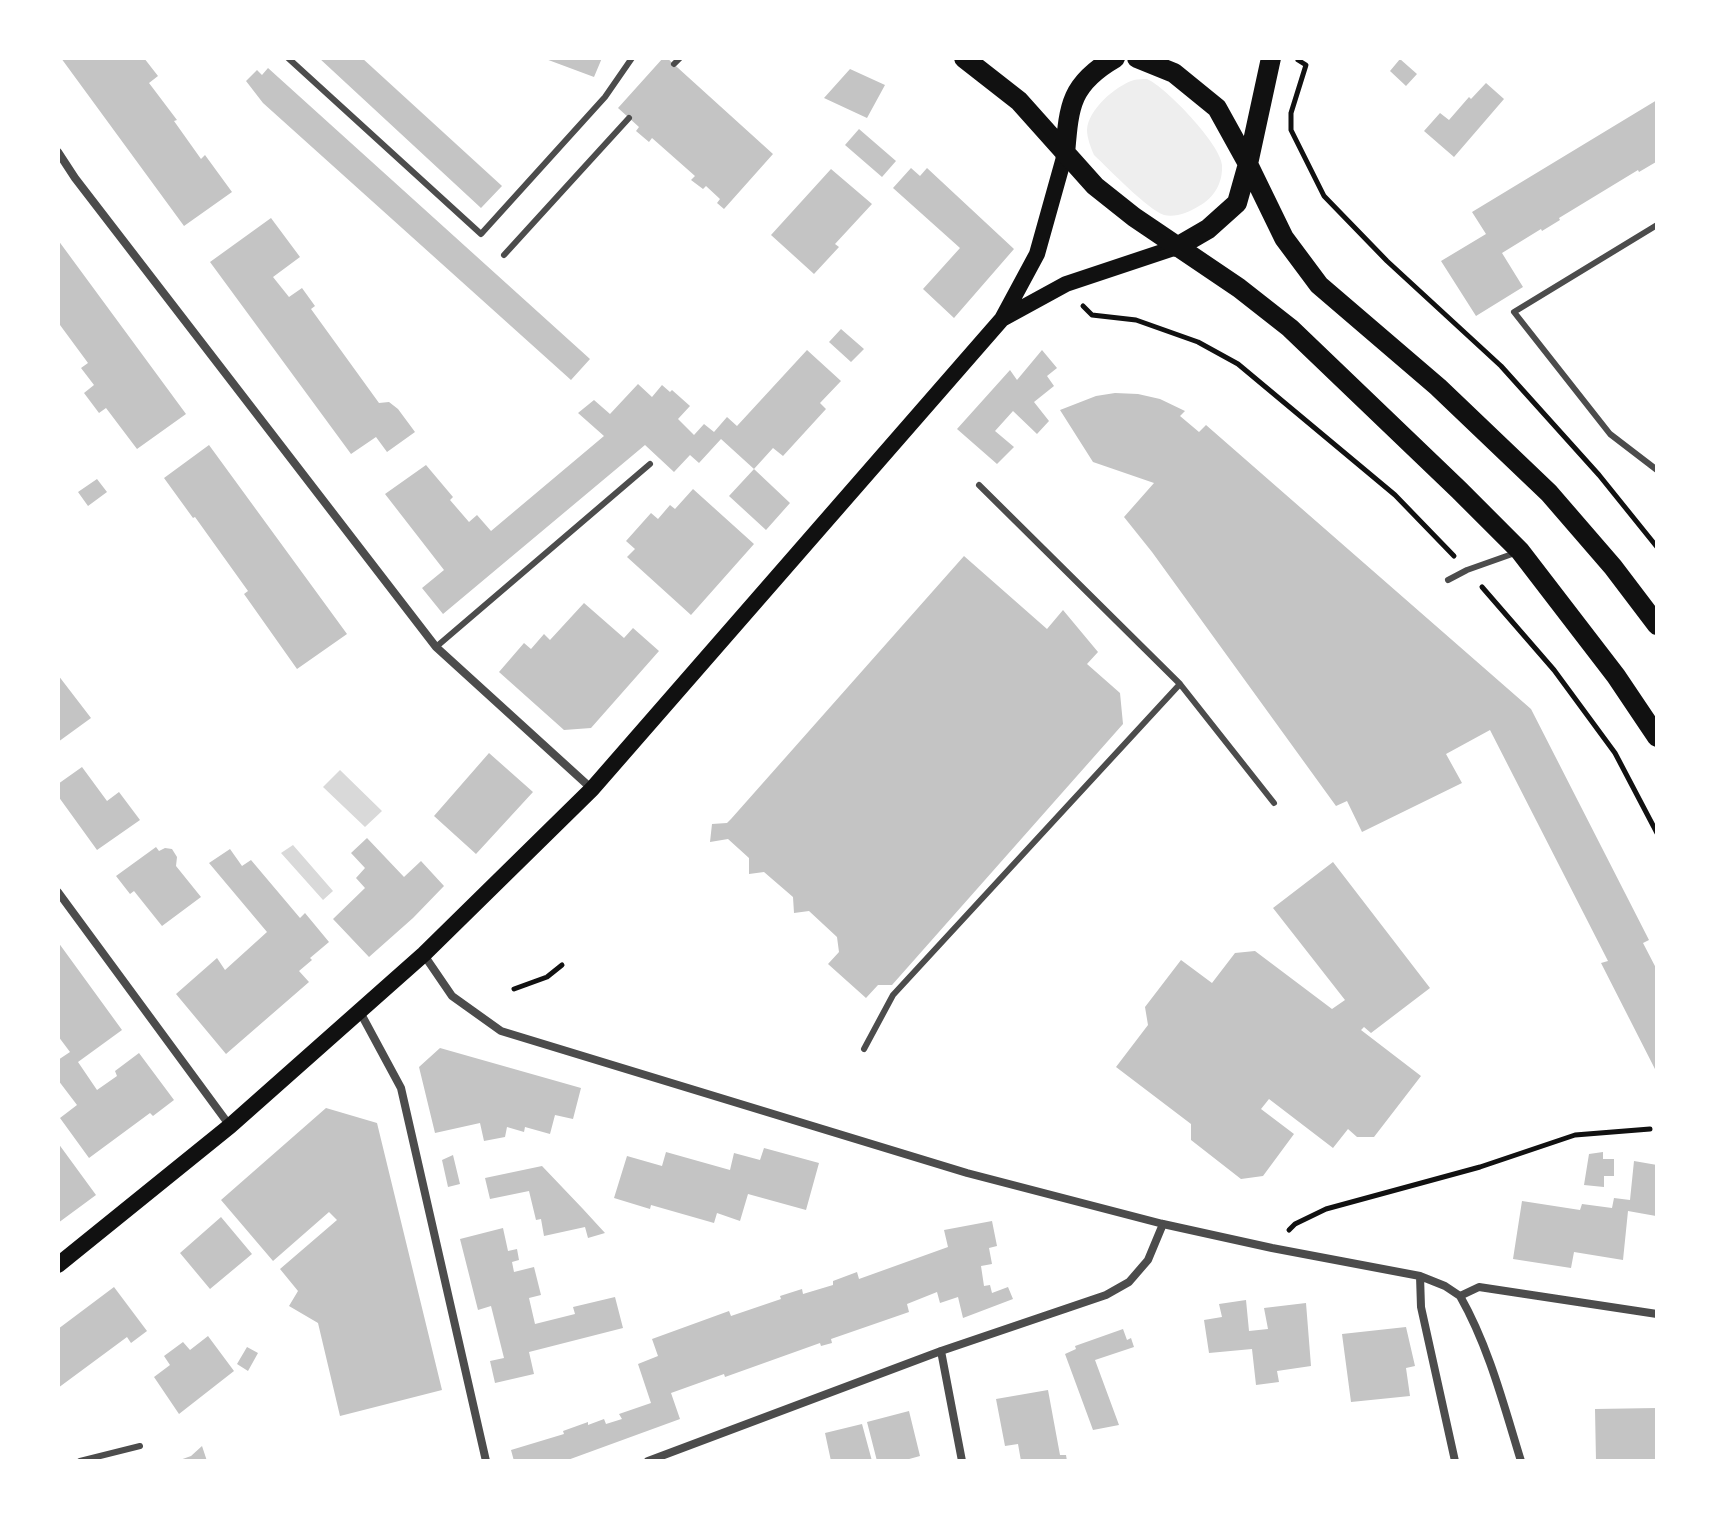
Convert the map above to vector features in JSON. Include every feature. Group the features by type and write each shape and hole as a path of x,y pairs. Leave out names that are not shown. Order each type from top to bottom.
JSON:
{"main road":[{"path":"964,58 1019,101 1095,186 1290,328 1520,551 1616,676 1657,737"},
{"path":"58,1265 230,1126 424,954 592,789 1002,319 1037,254 1065,154 1074,96 1087,77 1115,58"},
{"path":"1137,58 1174,73 1217,108 1284,238 1319,285 1438,387 1549,493 1613,567 1657,625"},
{"path":"1002,319 1066,284 1177,247 1208,229 1237,203 1271,58"}],"street":[{"path":"58,152 436,647 592,789"},
{"path":"58,892 230,1126"},
{"path":"424,954 452,996 501,1031 967,1173 1163,1224 1420,1276 1445,1286 1460,1296 1473,1318 1521,1461"},
{"path":"359,1011 401,1088 486,1461"},
{"path":"648,1461 941,1351 1106,1295 1129,1282 1148,1260 1163,1224"},
{"path":"1420,1276 1421,1307 1455,1461"},
{"path":"1460,1296 1479,1287 1657,1314"},
{"path":"941,1351 962,1461"}],"lane":[{"path":"288,58 481,234 605,97 632,58"},
{"path":"504,255 629,118"},
{"path":"1657,225 1514,312 1610,434 1657,470"},
{"path":"436,647 650,464"},
{"path":"979,485 1180,684 1274,803"},
{"path":"1448,580 1520,551"},
{"path":"864,1049 893,995 1180,684"},
{"path":"80,1461 140,1446"}],"path":[{"path":"1306,65 1291,113 1291,130 1324,196 1387,261 1501,366 1599,475 1657,547"},
{"path":"1083,306 1092,315 1136,320 1198,342 1238,364 1395,495 1467,570 1554,670 1615,753 1657,833"},
{"path":"514,989 547,977 562,965"},
{"path":"1272,1248 1295,1224 1326,1209 1480,1167 1575,1135 1650,1129"}],"shaded area":[{"path":"1147,79 1167,93 1191,118 1213,144 1222,165 1221,178 1213,194 1204,203 1178,215 1164,215 1138,197 1094,155 1088,136 1092,115 1111,93 1127,83"},
{"path":"340,770 382,811 365,827 323,787"},
{"path":"293,845 333,891 323,900 281,853"}],"building":[{"path":"61,58 144,58 158,76 149,83 201,159 205,155 232,192 184,226"},
{"path":"319,58 362,58 502,186 481,208"},
{"path":"543,58 602,58 594,77"},
{"path":"663,58 667,58 773,154 724,209 717,203 720,199 706,186 703,189 691,180 695,176 652,138 649,142 636,131 639,127 618,108"},
{"path":"1400,59 1417,74 1406,86 1390,71"},
{"path":"268,68 590,359 571,380 263,103 246,81 257,70 262,75"},
{"path":"850,69 885,85 867,118 824,98"},
{"path":"1486,83 1504,99 1454,157 1424,131 1440,113 1449,120"},
{"path":"1657,100 1656,162 1502,253 1523,287 1476,316 1441,261 1486,234 1472,212"},
{"path":"859,129 896,161 882,177 845,145"},
{"path":"911,168 920,176 927,168 1014,249 954,318 923,289 960,248 893,188"},
{"path":"831,169 872,204 835,244 839,247 814,274 771,235"},
{"path":"271,218 300,257 273,277 289,297 302,288 315,306 311,309 379,403 389,402 398,409 415,432 387,452 376,437 351,454 210,262"},
{"path":"58,240 186,414 137,449 106,408 99,413 84,393 94,385 81,368 88,363 58,326"},
{"path":"841,329 864,349 851,362 829,342"},
{"path":"807,350 841,381 820,403 826,409 783,456 773,448 754,469 721,439 699,463 690,455 674,472 645,445 443,614 422,588 444,570 385,494 426,465 469,522 477,515 491,531 604,436 578,413 594,400 610,414 638,384 652,397 662,385 690,406 678,419 694,435 704,424 714,432 727,417 737,426"},
{"path":"1042,350 1057,368 1047,376 1054,386 1034,402 1049,421 1037,434 1013,411 995,431 1014,447 997,464 957,429 1010,370 1017,380"},
{"path":"1115,393 1160,399 1185,411 1180,416 1199,432 1206,425 1531,709 1649,940 1643,943 1657,970 1657,1073 1601,963 1608,961 1490,730 1446,754 1462,783 1362,832 1347,801 1336,806 1124,517 1154,483 1093,462 1060,410 1096,396"},
{"path":"209,445 347,634 297,669 244,594 248,591 164,478"},
{"path":"754,469 790,503 766,530 729,496"},
{"path":"97,479 107,492 88,506 78,492"},
{"path":"693,489 754,544 691,615 627,557 635,549 626,541 651,513 658,519 670,505 675,509"},
{"path":"964,556 1047,629 1063,610 1098,652 1087,664 1120,693 1123,724 892,985 878,985 866,998 828,964 839,952 837,937 809,911 794,913 793,897 764,872 749,874 749,858 728,839 710,842 712,824 727,823 731,819"},
{"path":"584,603 624,638 633,628 659,651 591,728 564,730 499,672 524,643 531,649 544,634 550,640"},
{"path":"58,675 91,718 58,742"},
{"path":"489,753 533,792 476,854 434,816"},
{"path":"82,767 107,801 119,792 140,820 97,850 58,796 58,784"},
{"path":"367,838 404,877 421,861 444,886 369,957 333,919 365,888 356,878 365,868 351,853"},
{"path":"156,847 159,851 172,849 177,857 176,866 201,897 162,926 134,891 130,894 116,876"},
{"path":"230,849 242,866 251,860 300,918 305,913 329,942 299,971 309,982 226,1054 176,994 217,958 225,970 267,932 209,863"},
{"path":"1333,862 1430,988 1371,1033 1364,1027 1361,1030 1421,1076 1374,1137 1357,1137 1348,1129 1333,1148 1269,1099 1261,1109 1294,1134 1263,1176 1241,1179 1191,1140 1191,1124 1116,1067 1148,1025 1145,1007 1181,960 1212,983 1235,953 1255,951 1332,1009 1345,1000 1273,908"},
{"path":"58,942 122,1030 78,1062 97,1090 117,1076 115,1071 139,1053 174,1100 153,1116 150,1113 89,1158 60,1118 77,1105 58,1080 58,1060 70,1052 58,1036"},
{"path":"440,1048 581,1088 573,1119 555,1115 550,1134 525,1127 524,1132 507,1127 505,1137 484,1141 480,1123 435,1133 419,1067"},
{"path":"326,1108 377,1123 442,1390 340,1416 318,1323 289,1306 298,1291 280,1269 337,1220 329,1212 273,1261 221,1200"},
{"path":"58,1143 96,1195 58,1223"},
{"path":"764,1148 819,1163 806,1210 748,1194 740,1221 717,1213 714,1223 614,1198 627,1156 662,1166 666,1152 730,1170 734,1153 760,1160"},
{"path":"1603,1152 1603,1159 1614,1159 1614,1176 1604,1176 1604,1187 1584,1185 1589,1154"},
{"path":"453,1155 460,1184 448,1187 442,1160"},
{"path":"1634,1161 1657,1165 1657,1213 1656,1216 1628,1211 1623,1260 1574,1252 1571,1268 1513,1259 1522,1201 1580,1210 1582,1204 1612,1208 1614,1198 1630,1200"},
{"path":"542,1166 605,1233 588,1238 585,1227 544,1236 541,1219 536,1220 529,1191 490,1199 485,1178"},
{"path":"221,1217 252,1254 210,1289 180,1253"},
{"path":"992,1221 997,1246 989,1248 992,1264 981,1266 984,1286 990,1285 992,1293 1008,1287 1013,1299 963,1318 958,1297 940,1303 937,1292 907,1304 909,1312 831,1339 832,1343 821,1346 820,1343 671,1393 680,1419 565,1461 514,1461 511,1450 564,1434 563,1431 588,1422 588,1425 604,1419 606,1424 622,1419 619,1414 651,1403 638,1364 658,1356 652,1339 729,1311 731,1316 802,1289 803,1294 833,1285 833,1281 857,1272 859,1279 948,1247 944,1230"},
{"path":"503,1228 508,1251 517,1249 519,1260 512,1262 514,1272 534,1267 541,1295 529,1298 535,1324 575,1314 573,1307 615,1297 623,1328 529,1352 534,1374 495,1383 490,1361 504,1358 491,1306 478,1310 460,1239"},
{"path":"114,1287 147,1331 131,1343 127,1337 58,1388 58,1329"},
{"path":"1246,1300 1249,1331 1268,1329 1264,1308 1306,1303 1311,1366 1277,1371 1279,1382 1256,1385 1252,1349 1209,1353 1204,1320 1222,1317 1219,1304"},
{"path":"1406,1327 1415,1366 1406,1368 1410,1396 1351,1402 1342,1334"},
{"path":"1123,1329 1134,1347 1095,1360 1119,1425 1093,1430 1065,1354 1076,1349 1075,1346"},
{"path":"208,1336 234,1371 179,1414 154,1377 170,1365 164,1356 183,1342 190,1350"},
{"path":"247,1347 258,1353 248,1371 237,1364"},
{"path":"1048,1390 1060,1455 1066,1455 1067,1461 1021,1461 1018,1444 1005,1446 996,1399"},
{"path":"1657,1408 1657,1461 1596,1461 1595,1409"},
{"path":"909,1411 920,1456 902,1461 877,1461 867,1422"},
{"path":"862,1424 872,1461 831,1461 825,1433"},
{"path":"202,1446 207,1461 177,1461 191,1456"}]}
